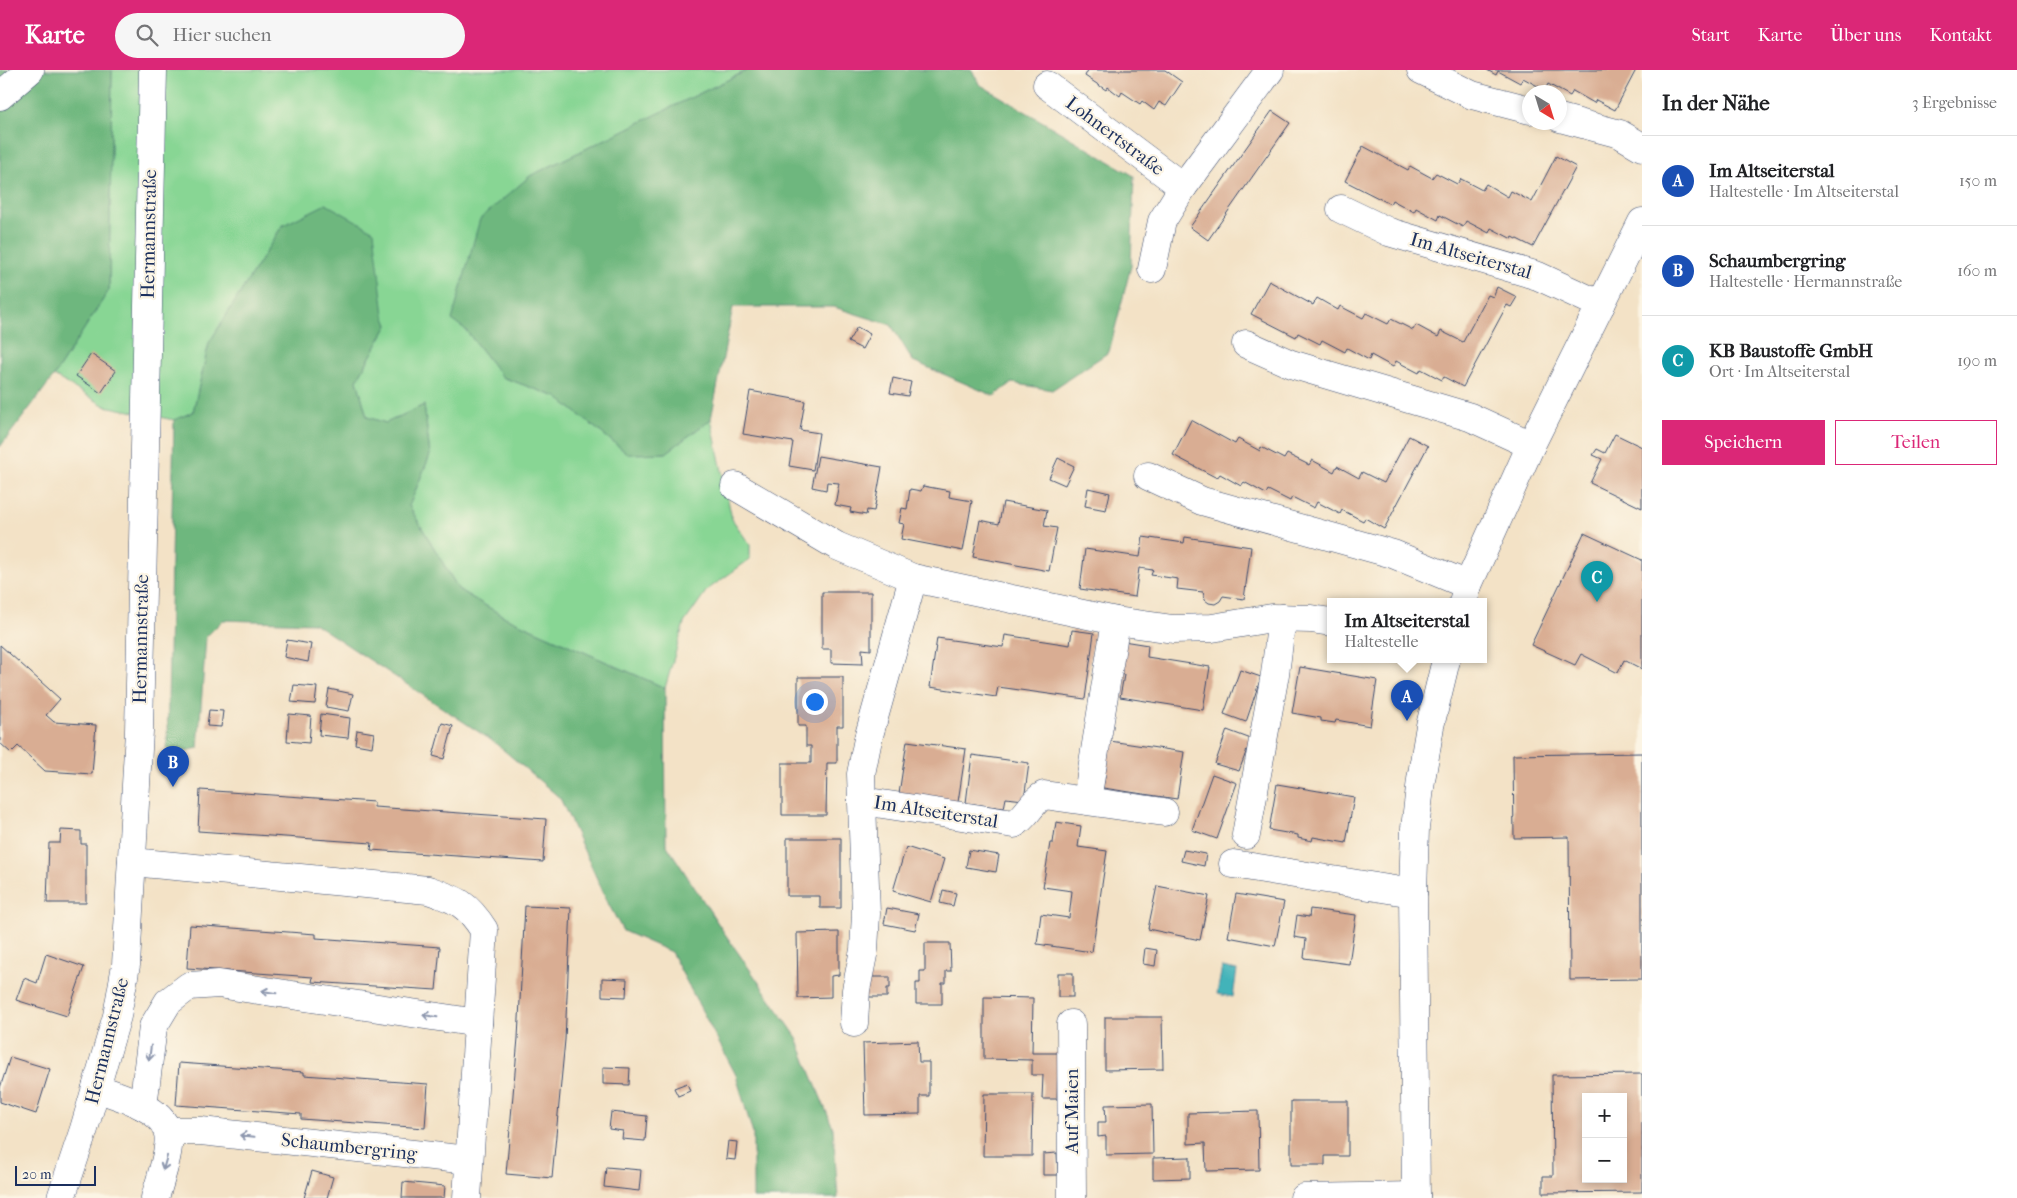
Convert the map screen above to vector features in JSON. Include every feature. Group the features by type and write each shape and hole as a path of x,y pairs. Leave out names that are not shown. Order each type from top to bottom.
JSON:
{"street":[{"path":"0,96 30,70"},
{"name":"Hermannstraße","path":"61,1198 117,1016 126,965 139,731 153,70"},
{"path":"1421,70 1472,95 1522,108"},
{"name":"Lohnertstraße","path":"1152,269 1162,221 1258,74"},
{"name":"Lohnertstraße","path":"1047,85 1183,187"},
{"path":"1567,120 1620,134 1642,147"},
{"name":"Im Altseiterstal","path":"1341,209 1389,232 1538,276 1601,305"},
{"path":"1148,476 1202,501 1393,554 1465,594 1531,445 1642,222"},
{"path":"1246,344 1291,364 1470,417 1531,445"},
{"path":"735,486 837,546 913,578 1116,621 1172,629 1212,628 1272,618 1327,621"},
{"name":"Im Altseiterstal","path":"854,1023 856,990 864,950 866,914 862,774 868,740 913,578"},
{"path":"1246,835 1272,693 1282,618"},
{"path":"1087,800 1116,621"},
{"path":"1304,1198 1416,1197 1413,893 1416,828 1421,780 1430,726 1445,663"},
{"name":"Im Altseiterstal","path":"862,801 1014,824 1020,821 1036,800 1044,795 1164,812"},
{"path":"132,862 428,890 454,899 473,912 484,930 467,1198"},
{"path":"1233,864 1413,893"},
{"path":"143,1106 153,1027 168,1002 189,986 219,984 478,1023"},
{"name":"Auf Maien","path":"1072,1024 1072,1198"},
{"path":"96,1088 143,1106 160,1118 168,1131 167,1154 155,1198"},
{"name":"Schaumbergring","path":"168,1131 201,1131 469,1160"}],"green space":[{"path":"0,70 112,70 109,290 54,376 0,447"},
{"path":"112,70 748,70 530,176 480,220 465,329 502,377 557,397 628,454 666,453 711,419 732,519 750,545 750,559 707,590 684,623 665,688 505,617 459,590 409,506 430,455 424,405 386,423 367,417 357,380 388,325 327,204 282,226 209,343 193,412 174,420 105,406 54,376 109,290"},
{"path":"748,70 972,70 979,84 1134,176 1131,266 1109,352 1052,390 1012,383 994,396 913,361 891,325 834,307 733,307 711,419 666,453 628,454 557,397 502,377 465,329 452,320 480,219 530,176"},
{"path":"326,204 374,231 384,315 388,325 357,380 367,417 386,423 424,405 430,455 409,506 459,590 505,617 665,688 666,844 723,931 796,1036 833,1128 838,1198 753,1198 753,1134 736,1075 671,952 623,931 609,905 560,798 494,742 314,623 223,620 206,637 198,748 177,753 167,749 174,420 193,412 209,343 282,226"}],"water":[{"path":"1222,967 1237,970 1233,997 1217,994"}],"building":[{"path":"1088,70 1165,70 1182,82 1166,106 1159,102 1154,110 1142,101 1140,104 1122,92 1120,96 1108,87 1106,90 1085,76"},
{"path":"1487,70 1636,70 1615,110 1596,100 1594,103 1573,91 1570,96 1567,94 1567,85 1536,85 1523,78 1520,83 1498,71 1496,75"},
{"path":"1272,111 1290,123 1208,240 1190,227"},
{"path":"1363,146 1408,170 1410,166 1432,178 1436,173 1457,184 1461,179 1482,190 1486,184 1508,197 1511,191 1532,202 1556,156 1576,167 1533,247 1491,228 1489,233 1466,221 1463,227 1440,215 1438,220 1416,208 1414,212 1392,200 1390,204 1345,181"},
{"path":"1269,281 1313,305 1317,298 1338,310 1340,306 1363,318 1366,313 1388,324 1391,319 1413,330 1416,325 1438,337 1441,331 1463,342 1488,295 1493,297 1497,287 1517,297 1511,307 1507,305 1463,387 1444,377 1442,380 1421,369 1419,373 1396,361 1393,367 1371,355 1369,360 1347,348 1345,352 1322,340 1320,344 1298,333 1296,337 1251,314"},
{"path":"857,327 870,334 862,349 848,342"},
{"path":"91,354 116,371 101,393 76,376"},
{"path":"893,378 911,382 908,396 890,393"},
{"path":"750,391 805,401 800,430 819,433 813,470 789,466 793,442 743,434"},
{"path":"1191,420 1235,444 1238,439 1260,451 1261,447 1284,459 1287,454 1309,465 1312,460 1334,472 1337,466 1359,478 1362,472 1384,483 1409,436 1428,446 1384,529 1365,518 1363,521 1342,510 1340,514 1317,502 1314,508 1292,497 1290,501 1268,490 1266,494 1244,482 1241,486 1220,474 1217,478 1173,455"},
{"path":"1615,434 1642,447 1642,508 1590,483 1602,459 1593,455 1597,449 1605,453"},
{"path":"818,456 882,467 874,511 867,510 866,515 850,512 851,508 835,505 839,483 827,482 826,490 812,487"},
{"path":"1058,458 1074,466 1065,485 1049,478"},
{"path":"923,486 950,491 949,497 972,501 963,551 901,539 904,524 899,523 902,508 907,509 910,489 921,491"},
{"path":"1088,488 1110,493 1106,510 1085,506"},
{"path":"1003,502 1047,510 1044,526 1057,528 1049,571 973,557 980,520 999,524"},
{"path":"1584,533 1642,560 1642,669 1624,660 1618,673 1581,654 1575,665 1531,645"},
{"path":"1143,537 1184,543 1185,537 1251,547 1244,599 1223,596 1215,604 1209,603 1205,600 1203,592 1177,589 1178,579 1151,575 1153,570 1139,568 1135,597 1080,589 1085,549 1140,557"},
{"path":"822,592 871,592 871,650 862,649 863,664 831,663 831,649 822,649"},
{"path":"1072,630 1094,633 1085,699 998,687 996,697 930,687 937,638 1003,647 1005,635 1070,645"},
{"path":"287,640 311,644 308,662 284,657"},
{"path":"1123,641 1148,645 1147,657 1210,667 1203,710 1120,697 1124,675 1118,674"},
{"path":"0,645 60,699 46,715 54,722 96,725 92,774 45,771 18,746 11,753 0,743"},
{"path":"1300,667 1377,680 1370,726 1336,720 1335,723 1321,721 1321,718 1292,713"},
{"path":"1240,670 1261,677 1246,722 1224,714"},
{"path":"798,677 843,677 843,726 837,726 837,763 827,763 826,815 782,815 782,763 811,763 811,746 806,746 806,726 798,726"},
{"path":"294,685 317,687 315,704 291,702"},
{"path":"329,689 353,694 349,711 326,707"},
{"path":"209,710 223,711 221,727 207,726"},
{"path":"289,714 311,716 309,743 287,741"},
{"path":"321,714 350,718 348,738 319,735"},
{"path":"442,723 453,726 444,759 433,756"},
{"path":"357,730 374,733 372,747 355,744"},
{"path":"1227,730 1251,739 1239,771 1215,764"},
{"path":"907,741 966,749 958,802 899,794"},
{"path":"1110,741 1184,752 1177,799 1103,788"},
{"path":"1642,753 1642,979 1570,980 1569,837 1514,838 1513,755"},
{"path":"972,755 1029,763 1024,800 1006,798 1004,808 966,803"},
{"path":"1212,774 1237,783 1217,839 1192,830"},
{"path":"1277,784 1354,797 1346,843 1313,837 1312,841 1298,838 1298,835 1269,830"},
{"path":"200,790 374,802 374,807 546,819 543,862 371,850 372,843 198,831"},
{"path":"1056,822 1081,826 1078,847 1107,851 1092,952 1037,944 1041,914 1069,918 1072,891 1043,887 1050,843 1053,843"},
{"path":"61,830 81,831 81,844 86,844 86,903 47,903 49,843 60,843"},
{"path":"787,838 841,838 841,908 820,908 820,896 787,896"},
{"path":"906,847 944,859 931,902 893,891"},
{"path":"969,850 999,855 996,872 966,867"},
{"path":"1184,850 1206,854 1204,866 1181,861"},
{"path":"1157,886 1209,896 1200,940 1148,929"},
{"path":"943,890 956,893 953,906 940,903"},
{"path":"1236,894 1284,902 1275,946 1228,937"},
{"path":"525,906 571,908 565,1040 552,1178 506,1174 518,1038"},
{"path":"887,908 919,914 915,930 884,924"},
{"path":"1310,909 1356,915 1349,964 1304,958 1306,939 1294,937 1297,915 1309,917"},
{"path":"190,925 316,934 316,938 440,947 436,990 312,982 313,977 187,968"},
{"path":"839,932 839,975 831,976 831,997 798,998 797,933"},
{"path":"925,943 950,943 951,971 946,971 946,983 942,983 942,1004 916,1004 916,983 920,983 920,971 925,971"},
{"path":"1145,948 1157,950 1155,966 1143,964"},
{"path":"46,954 84,967 67,1016 16,1000 24,978 37,983"},
{"path":"1058,973 1073,973 1073,997 1058,997"},
{"path":"864,977 890,977 890,988 887,988 887,997 862,997"},
{"path":"602,978 627,979 626,997 602,996"},
{"path":"984,997 1033,998 1032,1053 1058,1053 1057,1099 1042,1099 1043,1075 1032,1075 1032,1060 984,1059"},
{"path":"1105,1017 1162,1017 1163,1069 1105,1070"},
{"path":"918,1041 919,1062 929,1062 929,1096 920,1096 920,1114 865,1115 863,1043"},
{"path":"10,1057 50,1069 36,1114 0,1102 0,1088"},
{"path":"179,1063 304,1072 304,1075 428,1084 425,1128 301,1119 301,1114 176,1105"},
{"path":"603,1067 630,1068 629,1085 603,1084"},
{"path":"1642,1074 1642,1192 1543,1193 1543,1176 1553,1176 1552,1075"},
{"path":"687,1083 690,1091 678,1096 674,1088"},
{"path":"984,1094 1033,1094 1032,1156 983,1156"},
{"path":"1291,1101 1348,1101 1348,1156 1325,1156 1325,1165 1291,1165"},
{"path":"1152,1104 1153,1154 1106,1155 1106,1136 1098,1137 1098,1122 1106,1122 1105,1105"},
{"path":"1258,1111 1259,1170 1206,1171 1205,1143 1188,1144 1188,1113"},
{"path":"611,1112 647,1116 645,1141 622,1139 623,1131 609,1129"},
{"path":"728,1141 737,1142 735,1160 726,1159"},
{"path":"1057,1153 1058,1175 1043,1175 1043,1154"},
{"path":"1190,1157 1190,1178 1153,1179 1153,1158"},
{"path":"606,1167 641,1170 639,1191 604,1187"},
{"path":"312,1171 333,1177 327,1198 304,1198"},
{"path":"403,1182 445,1186 444,1198 402,1198"}],"place":[{"name":"KB Baustoffe GmbH","path":"1597,602"},
{"name":"Im Altseiterstal","path":"1407,721"},
{"name":"Schaumbergring","path":"173,787"}]}
